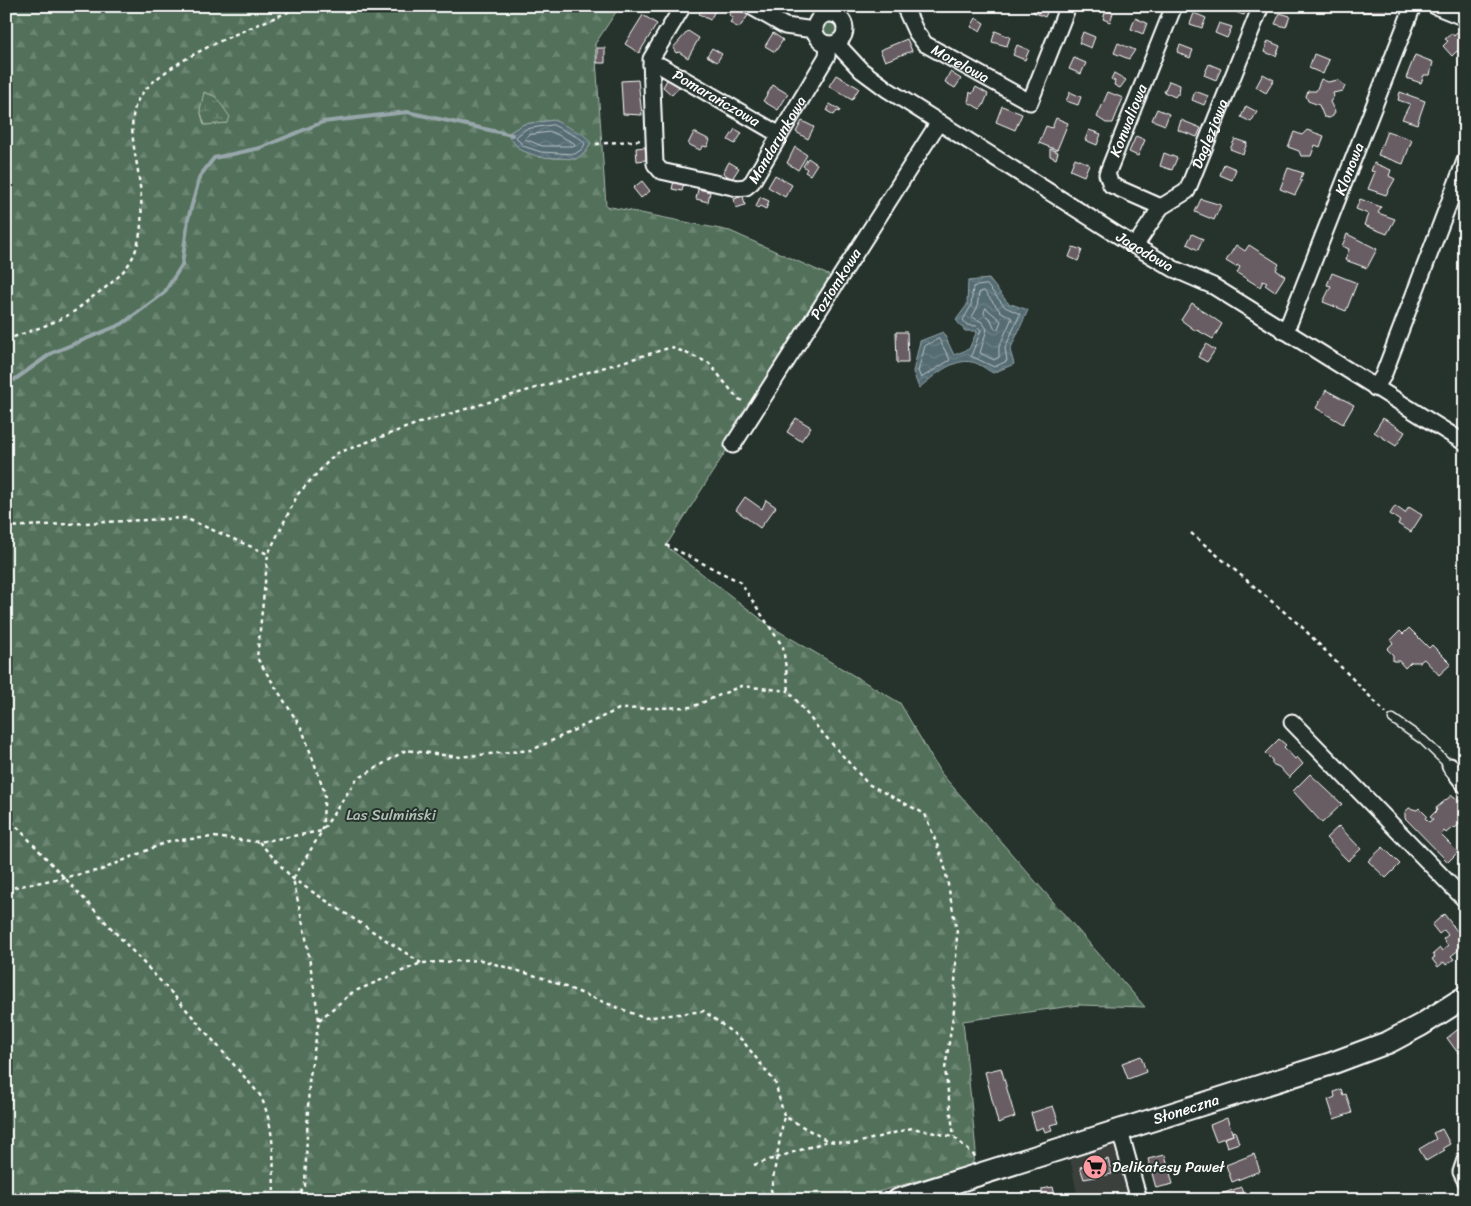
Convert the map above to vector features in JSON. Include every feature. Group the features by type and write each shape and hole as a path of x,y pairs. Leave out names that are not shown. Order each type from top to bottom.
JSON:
{"street":[{"name":"Mandarynkowa","path":"683,6 653,55 651,65 655,164 661,171 737,188 752,182 827,56 832,44"},
{"path":"750,6 785,26 814,30"},
{"name":"Morelowa","path":"904,6 916,32 925,44 1027,102 1032,100 1068,6"},
{"name":"Konwaliowa","path":"1161,207 1111,185 1107,174 1174,6"},
{"name":"Daglezjowa","path":"1135,246 1161,207 1187,191 1261,6"},
{"name":"Klonowa","path":"1284,331 1290,321 1413,6"},
{"path":"1435,6 1465,18"},
{"path":"830,14 840,17 845,31 832,44 818,39 814,30 820,16 830,14"},
{"name":"Jagodowa","path":"832,44 861,70 939,122 1135,246 1174,270 1213,286 1465,443"},
{"name":"Pomarańczowa","path":"651,65 661,66 780,135"},
{"name":"Poziomkowa","path":"732,445 939,122"},
{"path":"1376,388 1383,376 1465,161"},
{"path":"1292,722 1465,900"},
{"path":"1450,766 1465,785"},
{"name":"Słoneczna","path":"898,1200 1330,1064 1389,1042 1421,1025 1465,997"},
{"path":"1120,1131 1139,1200"},
{"path":"1465,1160 1461,1172 1465,1180"}],"lane":[{"path":"1392,719 1424,740 1450,766"}],"path":[{"path":"6,340 67,316 113,283 130,262 136,248 141,220 139,176 133,140 132,116 139,97 152,82 204,48 302,6"},
{"path":"596,144 654,138"},
{"path":"322,831 325,793 302,730 256,658 268,554 298,494 335,454 416,424 672,348 709,363 738,399 758,405"},
{"path":"6,527 185,518 268,554"},
{"path":"1191,533 1302,628 1392,719"},
{"path":"666,545 740,582 783,647 790,691 818,728 868,784 925,814 944,863 957,932 954,1010 944,1069 954,1137"},
{"path":"296,1200 305,1186 310,1082 319,1020 306,938 292,879 356,780 406,750 458,757 532,750 619,708 692,707 741,686 790,691"},
{"path":"6,815 179,1002 260,1095 272,1128 274,1200"},
{"path":"6,889 101,870 169,841 214,837 259,842 322,831"},
{"path":"259,842 292,879 421,963"},
{"path":"319,1020 353,992 421,963 481,960 543,978 644,1018 704,1010 742,1040 775,1082 784,1116 771,1190 775,1200"},
{"path":"784,1116 828,1141 853,1144 912,1128 954,1137 990,1171"},
{"path":"754,1166 828,1141"}],"shaded area":[{"path":"1116,1143 1131,1200 1078,1200 1070,1157"}],"green space":[{"name":"Las Sulmiński","path":"6,6 620,6 595,44 606,206 730,231 835,278 666,546 770,626 900,703 940,772 1145,1007 1079,1005 963,1021 976,1151 972,1165 850,1200 6,1200","holes":["200,110 227,123 204,125","554,120 568,128 576,159 540,157 507,134 524,124"]},
{"path":"829,21 837,29 829,37 821,29"},
{"path":"204,92 216,97 230,117 227,123 205,125 200,110"}],"water":[{"path":"554,120 584,135 591,143 586,152 576,159 540,157 520,150 507,134 524,124"},
{"path":"989,279 1008,303 1028,310 1010,350 1014,364 993,373 975,363 957,363 943,369 919,388 913,372 920,341 943,332 954,355 969,349 977,331 965,331 956,320 967,305 968,281"}],"building":[{"path":"704,6 716,9 710,20 699,14"},
{"path":"734,6 749,14 739,28 730,23 733,17 729,15"},
{"path":"1036,6 1050,6 1045,17 1033,12"},
{"path":"1233,6 1247,6 1244,15 1232,11"},
{"path":"1362,6 1387,6 1387,12 1362,12"},
{"path":"1106,10 1113,13 1110,22 1103,19"},
{"path":"1194,13 1206,18 1202,28 1190,24"},
{"path":"1280,13 1290,16 1286,27 1275,24"},
{"path":"643,15 657,24 639,53 625,44"},
{"path":"976,18 984,23 980,31 971,27"},
{"path":"1135,18 1147,23 1143,34 1131,29"},
{"path":"1219,23 1232,27 1227,38 1215,33"},
{"path":"688,31 699,38 688,58 679,52 676,53 673,48"},
{"path":"995,31 1010,37 1007,46 992,42"},
{"path":"1083,32 1095,37 1091,48 1079,43"},
{"path":"1458,32 1465,40 1465,59 1457,51 1452,56 1443,46 1448,41 1445,39 1452,33 1454,36"},
{"path":"773,33 783,40 775,52 765,46"},
{"path":"907,39 912,51 885,61 880,50"},
{"path":"1268,41 1280,46 1276,56 1264,52"},
{"path":"1118,43 1135,50 1129,59 1114,53"},
{"path":"1017,45 1029,50 1025,60 1013,55"},
{"path":"1180,45 1193,50 1190,58 1177,52"},
{"path":"597,48 605,48 605,63 597,63"},
{"path":"712,48 722,54 717,62 707,56"},
{"path":"1314,54 1329,60 1323,74 1309,68"},
{"path":"1415,55 1433,62 1430,75 1424,75 1421,83 1406,78"},
{"path":"1074,58 1086,63 1081,74 1069,69"},
{"path":"1209,64 1221,69 1216,80 1204,75"},
{"path":"950,72 961,79 955,88 945,82"},
{"path":"1114,73 1126,80 1120,88 1114,85 1115,81 1111,79"},
{"path":"1263,74 1274,80 1266,93 1256,87"},
{"path":"836,75 859,88 852,100 829,86"},
{"path":"668,78 680,86 672,95 663,87"},
{"path":"1321,79 1328,82 1338,80 1345,86 1343,91 1333,93 1334,96 1330,102 1335,112 1329,118 1324,117 1319,105 1308,101 1306,96 1308,91 1316,91"},
{"path":"638,80 642,115 623,114 621,81"},
{"path":"1169,81 1180,85 1179,94 1175,97 1164,92"},
{"path":"773,85 788,94 778,110 763,101"},
{"path":"976,87 988,94 980,109 968,102 970,92 972,94"},
{"path":"1195,91 1208,96 1204,105 1192,100"},
{"path":"1070,92 1081,97 1078,105 1066,101"},
{"path":"1108,92 1123,98 1113,123 1106,123 1097,117"},
{"path":"1400,92 1425,101 1417,124 1402,119 1410,104 1398,100"},
{"path":"830,104 840,110 839,112 837,111 834,115 827,111"},
{"path":"1002,106 1022,114 1015,130 996,122"},
{"path":"1246,106 1257,112 1251,122 1241,117"},
{"path":"1157,109 1169,114 1165,125 1152,120"},
{"path":"1056,118 1068,123 1057,150 1039,143 1046,126 1052,128"},
{"path":"1181,120 1201,128 1197,137 1178,130"},
{"path":"802,121 814,127 808,139 796,132"},
{"path":"735,129 742,133 735,144 728,140"},
{"path":"1089,130 1101,134 1097,145 1085,140"},
{"path":"1307,130 1324,136 1320,147 1315,145 1311,156 1301,156 1299,151 1288,147 1294,132 1302,135"},
{"path":"1387,131 1412,140 1403,164 1378,155"},
{"path":"694,132 710,140 707,147 703,146 700,150 688,144"},
{"path":"1136,136 1145,140 1138,156 1129,152"},
{"path":"1235,139 1247,143 1243,154 1230,149"},
{"path":"645,147 646,160 637,161 636,148"},
{"path":"795,147 807,155 798,170 787,163"},
{"path":"1050,149 1058,152 1056,159 1050,156"},
{"path":"1164,153 1177,158 1172,170 1160,166"},
{"path":"808,158 817,164 810,175 805,172 807,169 803,166"},
{"path":"1075,158 1089,164 1084,176 1070,170"},
{"path":"729,162 739,168 732,179 723,173"},
{"path":"1374,163 1391,170 1389,176 1395,179 1386,195 1368,189 1375,172 1371,171"},
{"path":"1224,164 1236,169 1232,180 1220,175"},
{"path":"1288,168 1303,173 1300,180 1302,181 1295,195 1280,189"},
{"path":"775,175 792,185 785,197 768,187"},
{"path":"642,181 650,191 641,198 633,188"},
{"path":"674,181 684,183 682,191 672,189"},
{"path":"698,189 710,192 708,202 696,199"},
{"path":"743,196 745,205 736,208 734,199"},
{"path":"760,197 769,201 766,209 760,206 756,207"},
{"path":"1201,199 1221,205 1214,220 1195,212"},
{"path":"1360,199 1381,207 1378,213 1395,219 1387,234 1364,225 1368,214 1356,209"},
{"path":"1192,234 1203,239 1198,250 1187,244"},
{"path":"1347,234 1377,249 1367,268 1345,260 1349,249 1342,246"},
{"path":"1236,245 1245,251 1249,245 1279,264 1276,270 1285,276 1275,292 1265,285 1267,283 1263,281 1260,287 1237,273 1240,267 1237,265 1236,267 1226,261"},
{"path":"1073,247 1082,250 1078,261 1069,257"},
{"path":"1332,273 1357,283 1346,311 1323,302 1331,286 1327,285"},
{"path":"1192,303 1222,324 1213,339 1196,331 1181,320"},
{"path":"896,332 907,332 908,363 897,363"},
{"path":"1206,344 1215,350 1207,362 1198,357"},
{"path":"1326,390 1354,405 1343,424 1316,408"},
{"path":"796,418 811,427 801,441 787,432"},
{"path":"1383,418 1405,432 1396,446 1374,432"},
{"path":"745,497 762,509 766,500 776,507 760,528 736,510"},
{"path":"1395,506 1405,513 1409,507 1422,515 1411,532 1398,524 1400,521 1390,514"},
{"path":"1409,628 1429,648 1432,645 1451,664 1439,675 1424,659 1420,662 1411,662 1405,668 1399,661 1393,661 1393,655 1387,649 1393,643 1391,640 1400,631 1403,634"},
{"path":"1279,739 1286,745 1284,747 1295,759 1297,757 1303,764 1289,778 1279,767 1272,764 1272,760 1265,753"},
{"path":"1310,774 1342,804 1322,823 1293,791"},
{"path":"1452,795 1465,805 1465,816 1462,819 1464,820 1455,828 1453,827 1446,833 1444,831 1441,835 1458,852 1448,862 1405,818 1405,812 1409,808 1417,810 1419,808 1427,816 1425,818 1429,822 1433,819 1430,817 1437,810 1436,808"},
{"path":"1339,826 1361,849 1348,861 1326,838"},
{"path":"1383,847 1400,864 1386,878 1368,861"},
{"path":"1444,914 1457,931 1459,929 1465,937 1465,945 1451,956 1454,959 1446,965 1444,962 1438,967 1432,959 1435,957 1433,954 1440,948 1442,951 1448,946 1443,939 1448,935 1444,930 1439,934 1432,925"},
{"path":"1461,1027 1465,1032 1465,1048 1458,1053 1447,1038"},
{"path":"1141,1056 1146,1072 1128,1079 1122,1063"},
{"path":"1001,1068 1015,1117 998,1123 985,1072"},
{"path":"1341,1089 1343,1095 1346,1094 1352,1113 1334,1119 1328,1100 1335,1097 1334,1092"},
{"path":"1053,1106 1059,1123 1050,1125 1052,1130 1045,1132 1043,1127 1036,1130 1031,1113"},
{"path":"1465,1109 1465,1128 1457,1114"},
{"path":"1227,1118 1233,1135 1216,1141 1210,1125"},
{"path":"1442,1129 1450,1144 1443,1148 1445,1150 1426,1161 1419,1149 1436,1139 1433,1133"},
{"path":"1235,1131 1239,1143 1227,1147 1224,1138 1233,1135 1232,1132"},
{"path":"1254,1154 1260,1171 1232,1182 1226,1165"},
{"path":"1165,1155 1173,1184 1156,1188 1148,1159"},
{"path":"1108,1159 1112,1174 1084,1179 1080,1167"},
{"path":"1053,1187 1056,1200 1031,1200 1042,1196 1042,1189"},
{"path":"1241,1187 1245,1200 1205,1200"},
{"path":"1015,1196 1016,1200 1002,1200"}],"waterway":[{"path":"6,379 14,380 52,353 122,324 164,293 182,265 188,219 200,176 214,158 260,148 323,122 407,112 512,135"}],"place":[{"name":"Delikatesy Paweł","path":"1095,1167"}]}
